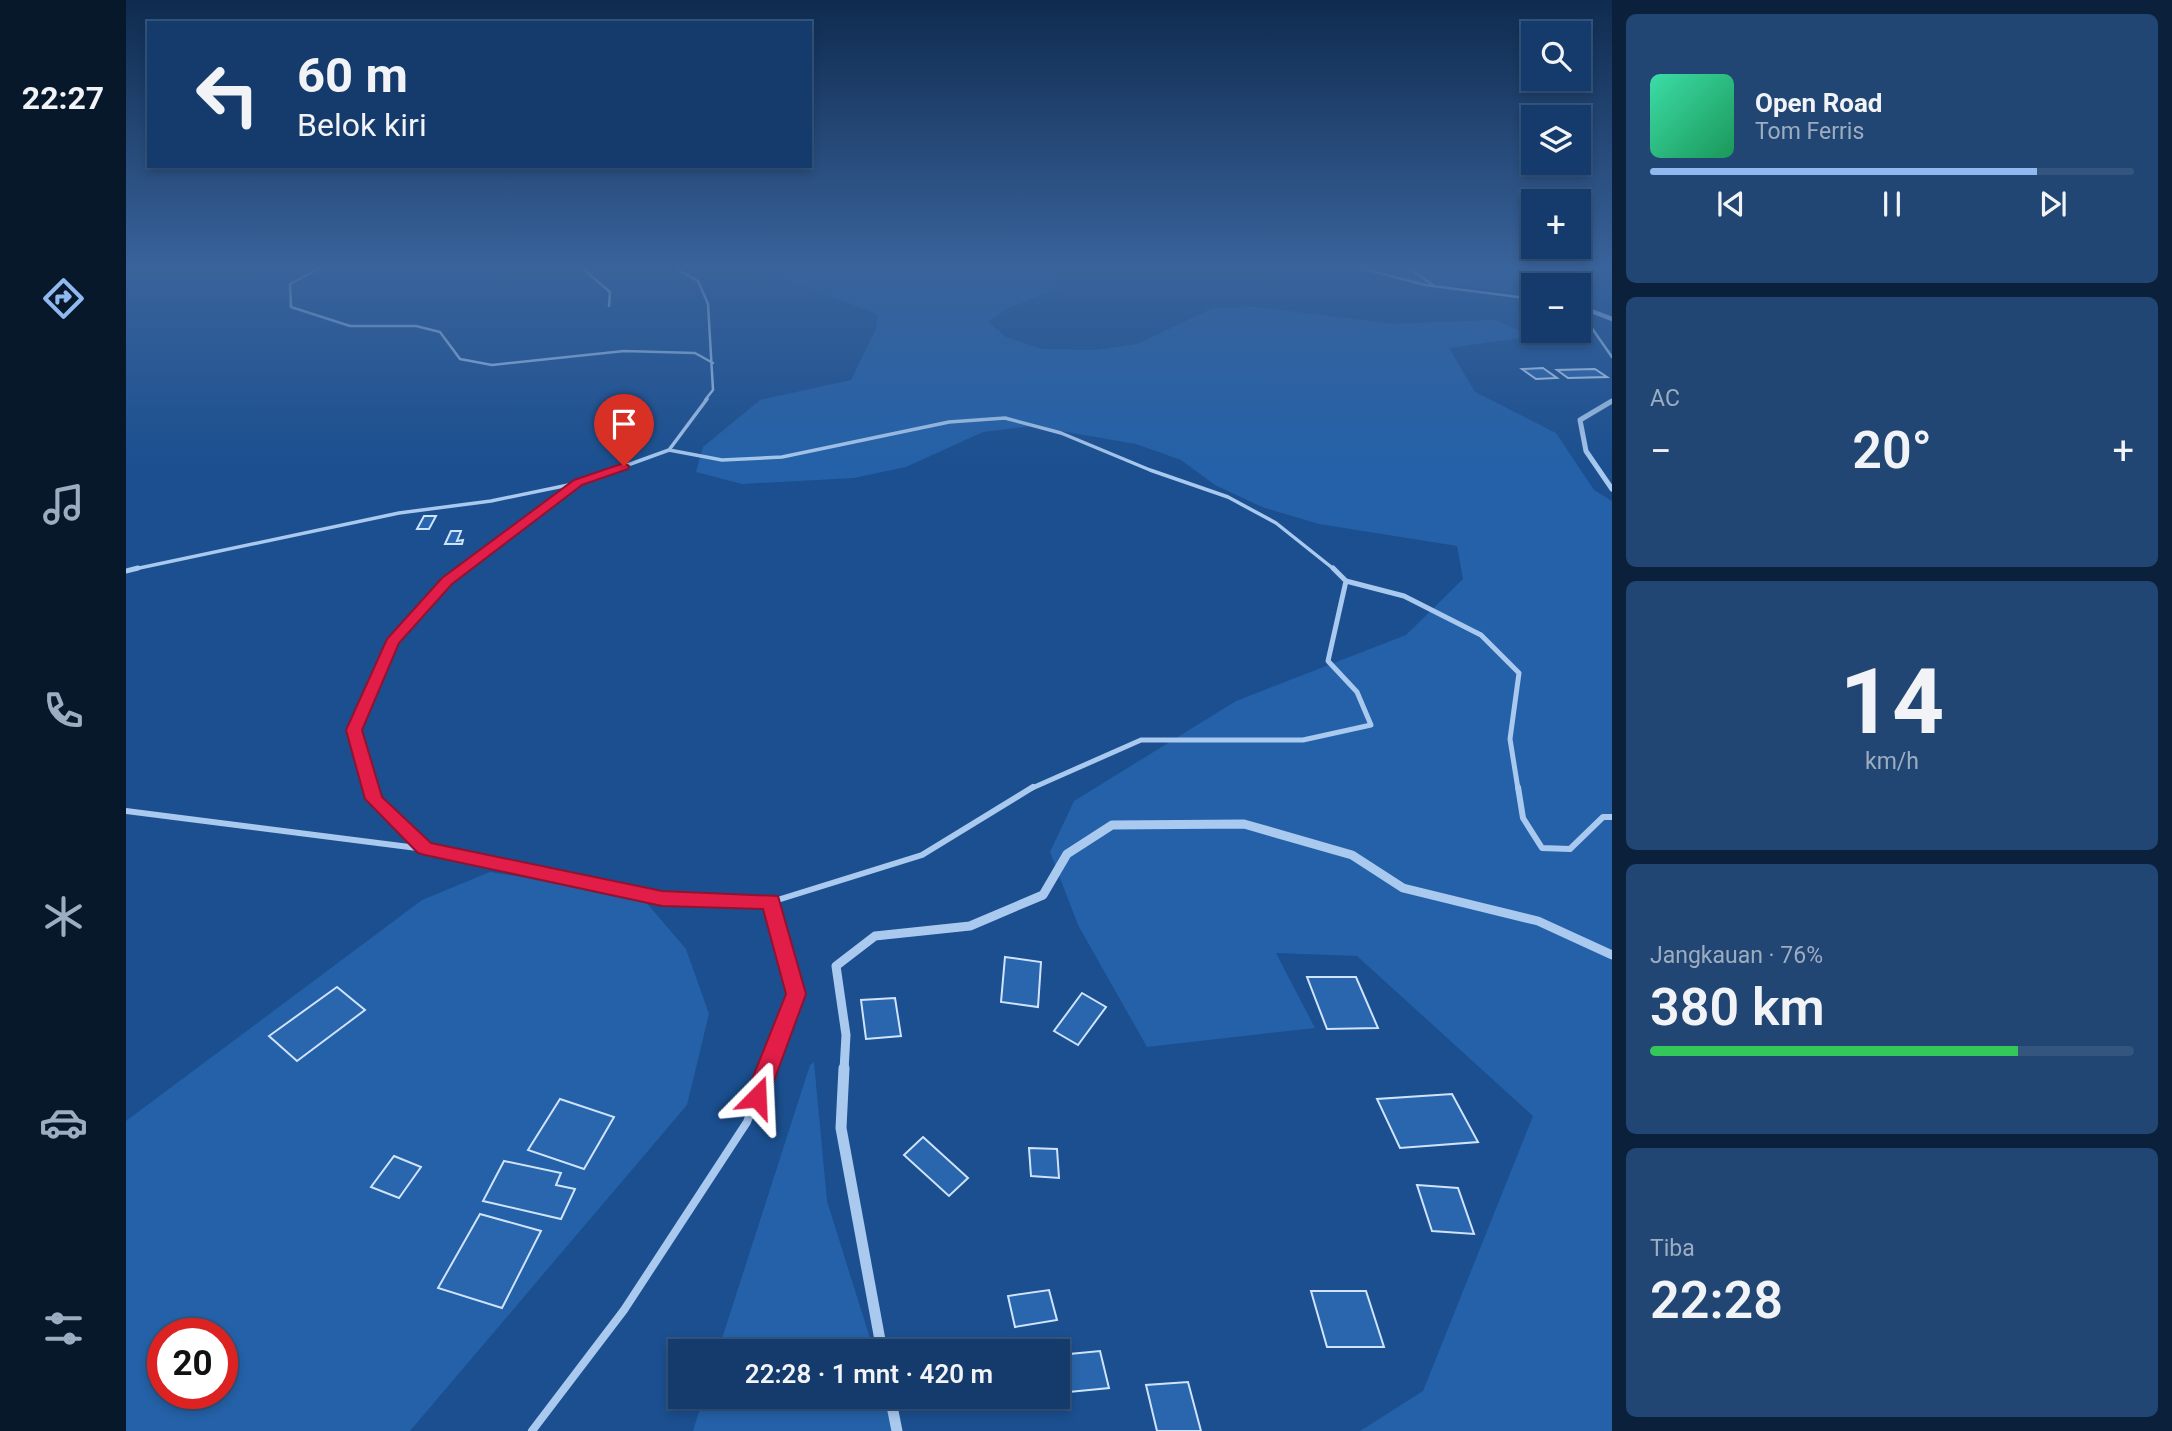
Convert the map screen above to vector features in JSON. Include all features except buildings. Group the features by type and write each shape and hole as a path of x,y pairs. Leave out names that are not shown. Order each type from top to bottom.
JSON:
{"street":[{"path":"1612,401 1580,420 1586,452 1612,489"},
{"path":"880,1339 841,1128 846,1035 836,966 875,936 970,926 1043,895 1067,854 1112,825 1244,824 1352,855 1403,888 1538,921 1612,955"},
{"path":"893,1409 897,1431"}],"lane":[{"path":"441,335 460,359 492,365 624,351 695,353 713,363"},
{"path":"669,450 713,390 711,335"},
{"path":"1597,335 1612,357"},
{"path":"126,571 399,513 491,501 578,483 669,450 722,460 782,457 949,422 1005,418 1061,433 1150,470 1228,497 1276,523 1325,560 1346,581 1404,596 1482,635 1519,673 1510,738 1523,818 1542,848 1570,849 1603,817 1612,817"},
{"path":"425,849 374,799 354,730 392,642 447,581 578,483"},
{"path":"126,811 425,849 662,898 771,902 922,855 1038,784 1141,740 1303,740 1371,725 1357,692 1328,662 1346,581"},
{"path":"532,1431 624,1310 747,1122 796,994 771,902"}],"shaded area":[{"path":"873,335 1003,335 1043,349 1096,350 1137,344 1156,335 1521,335 1521,338 1449,348 1475,392 1556,433 1594,490 1612,501 1612,1431 1360,1431 1423,1391 1533,1116 1357,956 1276,953 1315,1028 1147,1047 1078,925 1050,852 1074,801 1236,701 1406,635 1463,579 1457,546 1319,524 1262,507 1215,485 1181,460 1136,444 1032,426 983,432 906,467 854,478 742,484 696,472 703,447 760,400 851,380"},
{"path":"490,872 639,894 686,949 709,1014 687,1105 410,1431 126,1431 126,1121 422,900"},
{"path":"814,1062 827,1201 870,1339 722,1339 810,1065"},
{"path":"700,1409 892,1409 899,1431 693,1431"}],"route":[{"path":"624,466 578,483 447,581 392,642 354,730 374,799 425,849 662,898 771,902 796,994 757,1097"}]}
